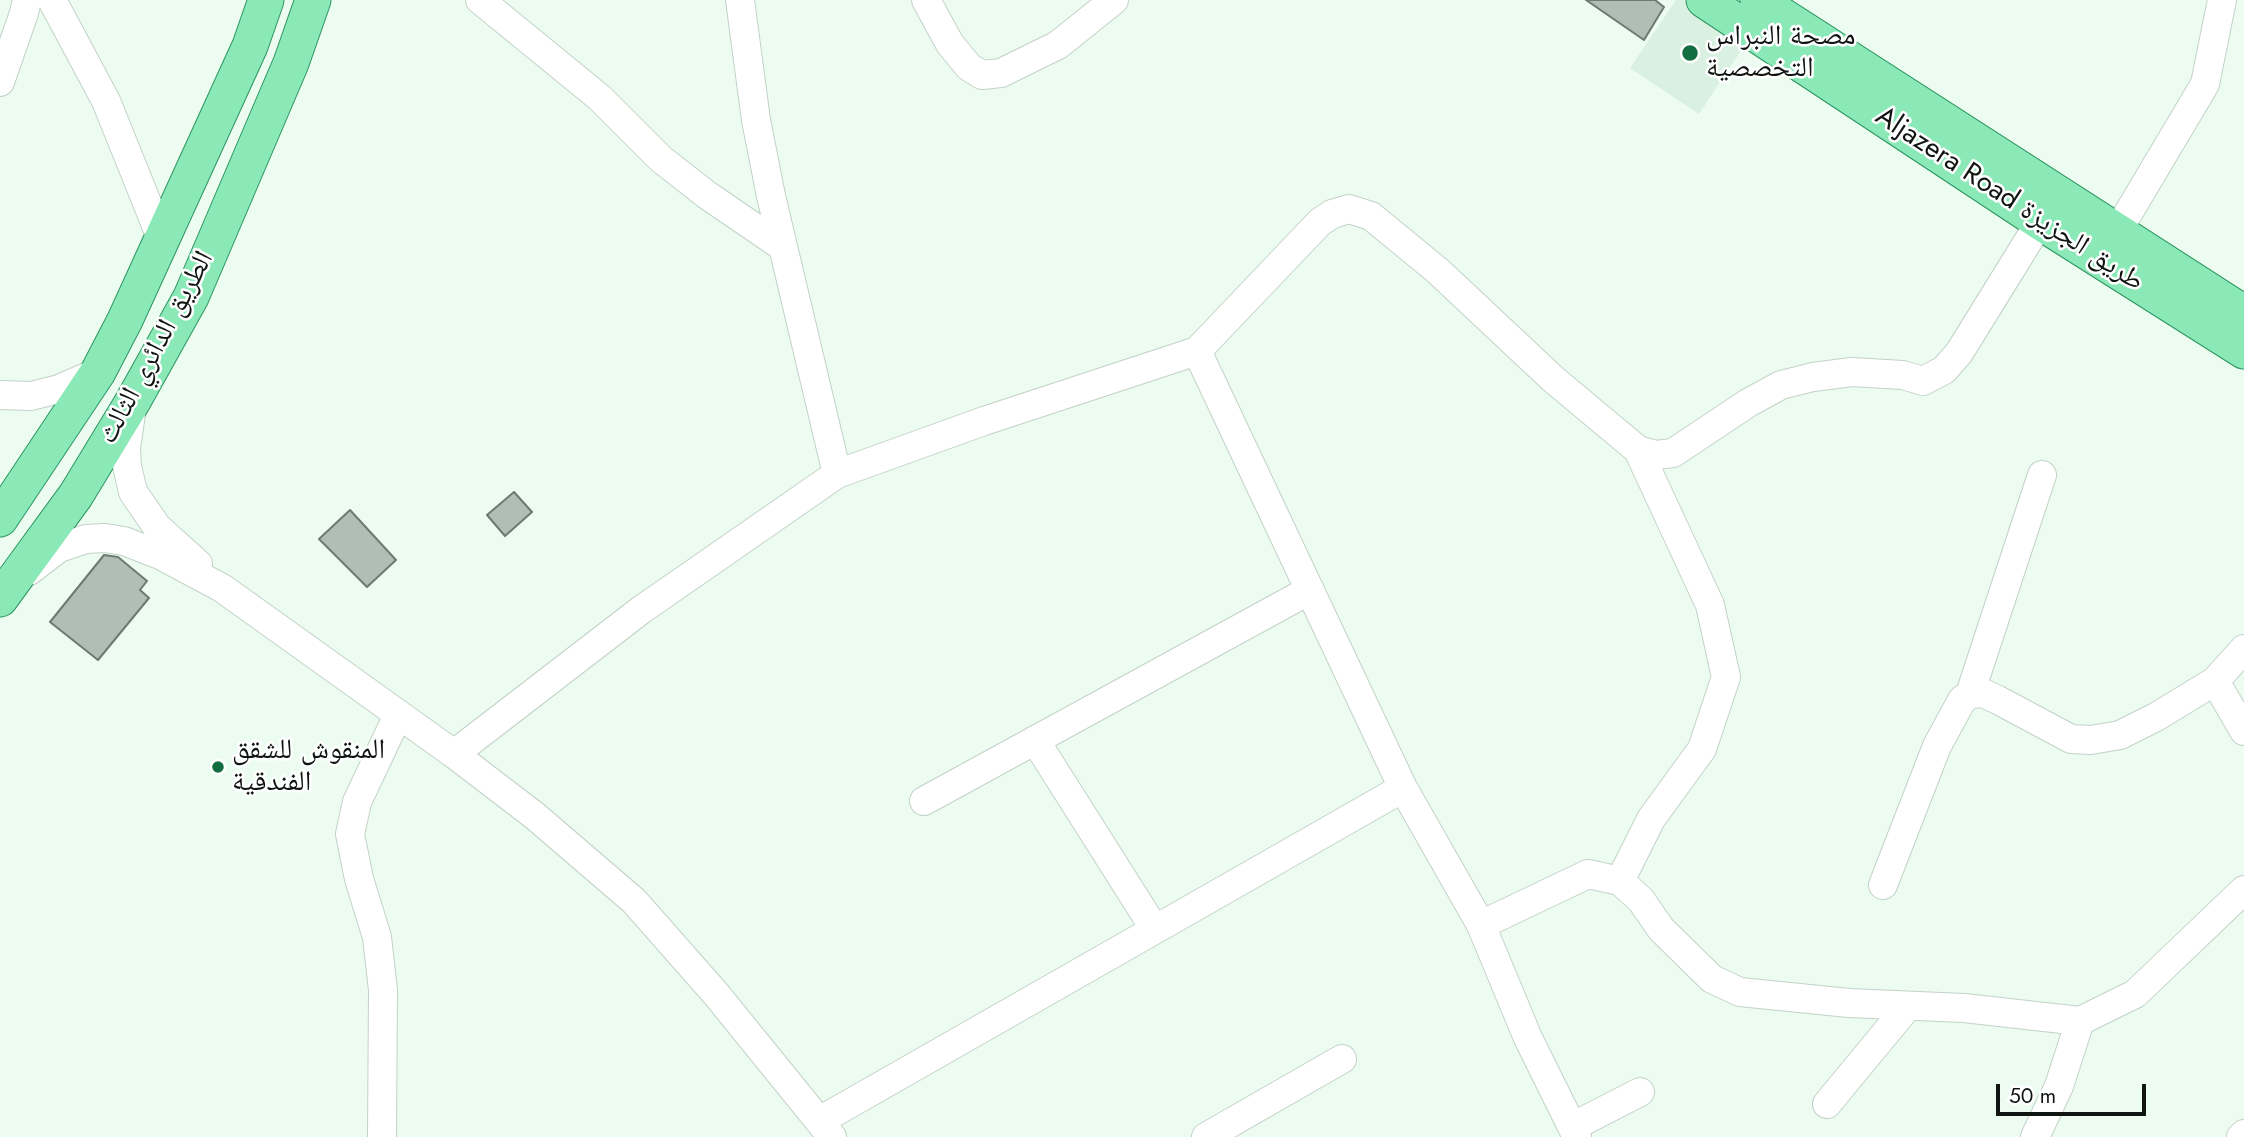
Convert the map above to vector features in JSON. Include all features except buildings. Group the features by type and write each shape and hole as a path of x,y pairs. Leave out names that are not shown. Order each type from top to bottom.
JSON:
{"main road":[{"name":"الطريق الدائري الثالث","path":"0,519 98,372 162,240 250,46 265,0"},
{"name":"الطريق الدائري الثالث","path":"7,591 76,495 191,297 291,63 313,0"},
{"name":"Aljazera Road طريق الجزيزة","path":"1704,0 2040,222 2244,351"},
{"name":"Aljazera Road طريق الجزيزة","path":"1758,0 2244,313"}],"street":[{"path":"0,82 27,0"},
{"path":"52,0 106,102 162,240"},
{"path":"480,0 600,98 661,159 707,195 783,247"},
{"path":"740,0 756,121 837,474"},
{"path":"926,0 950,44 968,67 982,75 1001,73 1058,45 1114,0"},
{"path":"2116,232 2205,84 2222,0"},
{"path":"454,754 641,610 837,474 984,421 1197,351 1320,222 1332,214 1349,209 1371,216 1437,271 1553,379 1638,450 1656,455 1673,453 1748,403 1782,385 1813,377 1852,372 1903,375 1923,381 1944,370 1958,353 2040,222"},
{"path":"1197,351 1404,788 1482,925 1528,1038 1574,1132 1640,1092"},
{"path":"0,396 32,396 59,389 98,372"},
{"path":"133,401 126,448 133,492 157,527 189,554 222,588"},
{"path":"1620,881 1651,818 1702,749 1726,677 1710,605 1638,450"},
{"path":"1970,694 2042,475"},
{"path":"7,591 59,548 86,539 105,538 124,541 160,555 222,588 454,754 535,816 634,901 716,994 826,1129 1154,928 1404,788"},
{"path":"924,801 1310,590"},
{"path":"1883,885 1937,746 1962,700 1970,694 1983,693 2071,739 2091,740 2120,735 2156,717 2215,681 2244,649"},
{"path":"2215,681 2244,732"},
{"path":"382,1137 383,990 377,937 359,879 350,834 358,802 398,715"},
{"path":"1035,740 1154,928"},
{"path":"1482,925 1588,874 1620,881 1641,900 1661,929 1712,979 1740,992 1849,1003 1964,1008 2080,1021 2135,994 2244,890"},
{"path":"1827,1104 1908,1006"},
{"path":"2035,1137 2059,1086 2080,1021"},
{"path":"1206,1137 1342,1059"}],"shaded area":[{"name":"مصحة النبراس التخصصية","path":"1676,0 1694,0 1750,37 1699,114 1630,68"}],"place":[{"name":"مصحة النبراس التخصصية","path":"1690,53"},
{"name":"المنقوش للشقق الفندقية","path":"218,767"}]}
